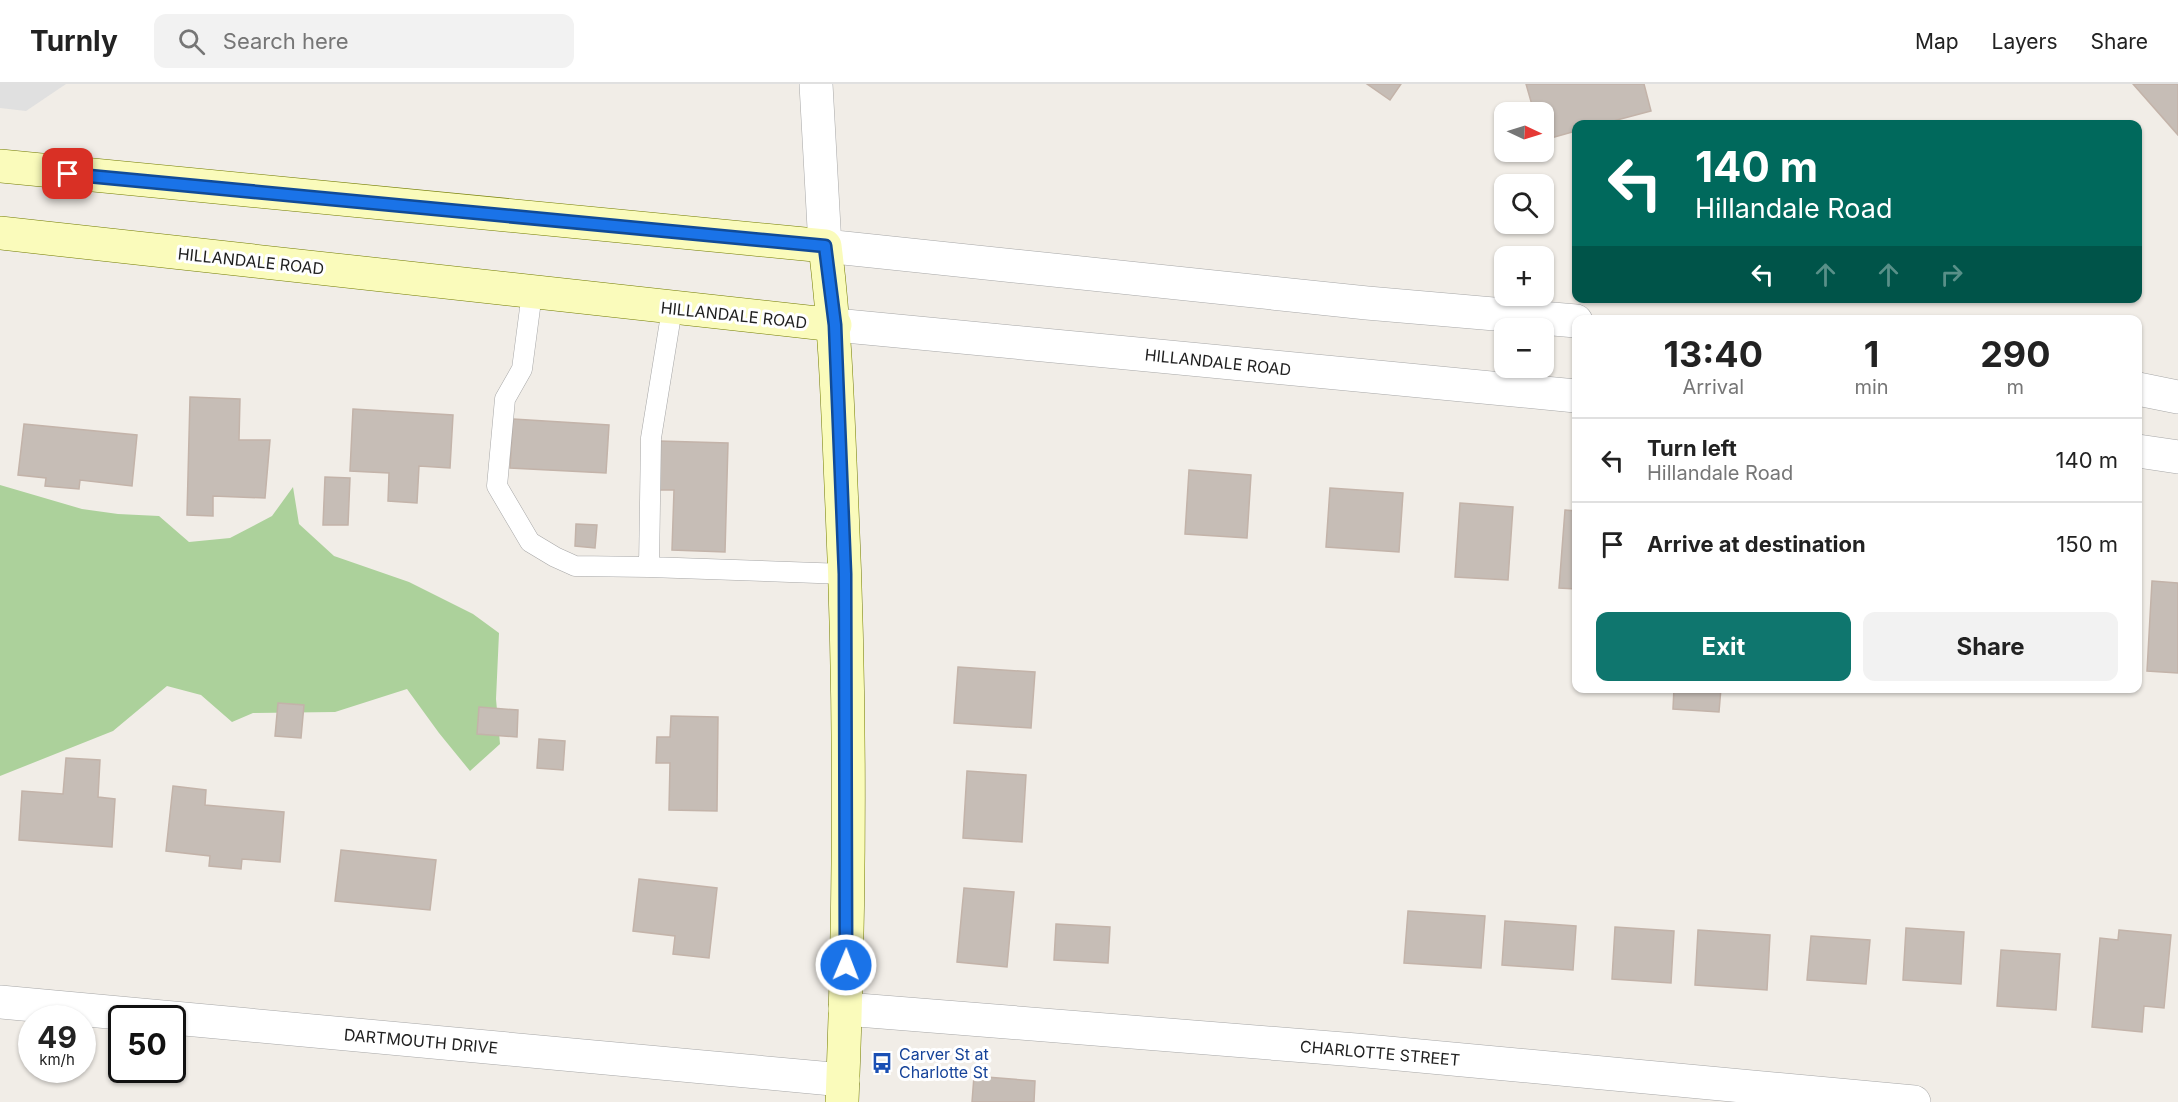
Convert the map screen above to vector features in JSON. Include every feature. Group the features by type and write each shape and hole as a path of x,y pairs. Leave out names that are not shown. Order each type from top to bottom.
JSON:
{"main road":[{"path":"0,166 825,246 835,325 845,574 848,786 843,1091"},
{"name":"HILLANDALE ROAD","path":"0,233 672,309 835,325"}],"street":[{"path":"816,84 825,246 1367,303 1572,321"},
{"name":"HILLANDALE ROAD","path":"835,325 1572,396"},
{"path":"2142,390 2178,397"},
{"path":"2142,452 2178,457"},
{"name":"DARTMOUTH DRIVE","path":"0,1002 843,1091"},
{"name":"CHARLOTTE STREET","path":"845,1009 1344,1049 1914,1102"}],"lane":[{"path":"532,293 522,369 505,399 497,486 530,542 575,566 845,574"},
{"path":"649,567 651,438 672,309"}],"green space":[{"path":"0,485 82,509 159,516 189,542 230,538 272,516 293,487 299,524 334,556 409,582 473,614 499,633 496,699 500,744 470,771 407,689 335,712 253,713 232,722 201,695 167,686 113,731 0,776"}],"shaded area":[{"path":"0,84 66,84 26,111 0,108"}],"building":[{"path":"1367,84 1401,84 1390,100"},
{"path":"1526,84 1644,84 1651,111 1617,120 1572,120 1572,132 1554,137 1554,102 1531,102"},
{"path":"2133,84 2178,84 2178,135"},
{"path":"190,397 240,399 239,440 270,440 265,498 213,496 213,516 187,515"},
{"path":"353,409 453,415 450,468 419,466 417,503 388,501 389,473 350,471"},
{"path":"513,419 609,425 606,473 510,468"},
{"path":"24,424 137,435 132,486 80,480 79,489 45,486 46,478 18,475"},
{"path":"659,441 728,443 725,552 672,550 674,490 658,490"},
{"path":"1189,470 1251,475 1247,538 1185,534"},
{"path":"325,477 350,478 348,525 323,525"},
{"path":"1330,488 1403,493 1399,552 1326,547"},
{"path":"1460,503 1513,507 1508,580 1455,577"},
{"path":"1565,510 1572,511 1572,589 1559,588"},
{"path":"576,524 597,525 595,548 575,546"},
{"path":"2152,581 2178,583 2178,673 2147,671"},
{"path":"958,667 1035,672 1031,728 954,723"},
{"path":"1674,693 1721,693 1719,712 1673,709"},
{"path":"278,703 304,705 301,738 275,736"},
{"path":"479,707 518,710 517,737 477,734"},
{"path":"671,716 718,717 717,811 669,810 670,763 656,763 657,737 670,737"},
{"path":"539,739 565,741 563,770 537,768"},
{"path":"66,758 100,760 98,797 115,799 112,847 19,840 22,791 63,794"},
{"path":"967,771 1026,775 1022,842 963,838"},
{"path":"173,786 206,790 205,805 284,812 280,862 242,859 241,869 209,866 210,856 166,851"},
{"path":"341,850 436,860 430,910 335,901"},
{"path":"639,879 717,888 709,958 673,954 675,936 633,931"},
{"path":"964,888 1014,892 1007,967 957,962"},
{"path":"1408,911 1485,916 1481,968 1404,963"},
{"path":"1505,921 1576,926 1573,970 1502,965"},
{"path":"1056,924 1110,927 1108,963 1054,960"},
{"path":"1615,927 1674,931 1671,983 1612,979"},
{"path":"1906,928 1964,932 1961,984 1903,980"},
{"path":"1698,930 1770,935 1767,990 1695,985"},
{"path":"2119,930 2171,935 2164,1008 2144,1006 2142,1032 2092,1027 2100,938 2118,940"},
{"path":"1811,936 1870,940 1866,984 1807,980"},
{"path":"2001,950 2060,954 2056,1010 1997,1006"},
{"path":"974,1076 1035,1081 1034,1102 972,1102"}],"place":[{"name":"Carver St at Charlotte St","path":"882,1063"}],"route":[{"path":"68,174 825,246 835,325 845,574 848,740 846,965"}]}
